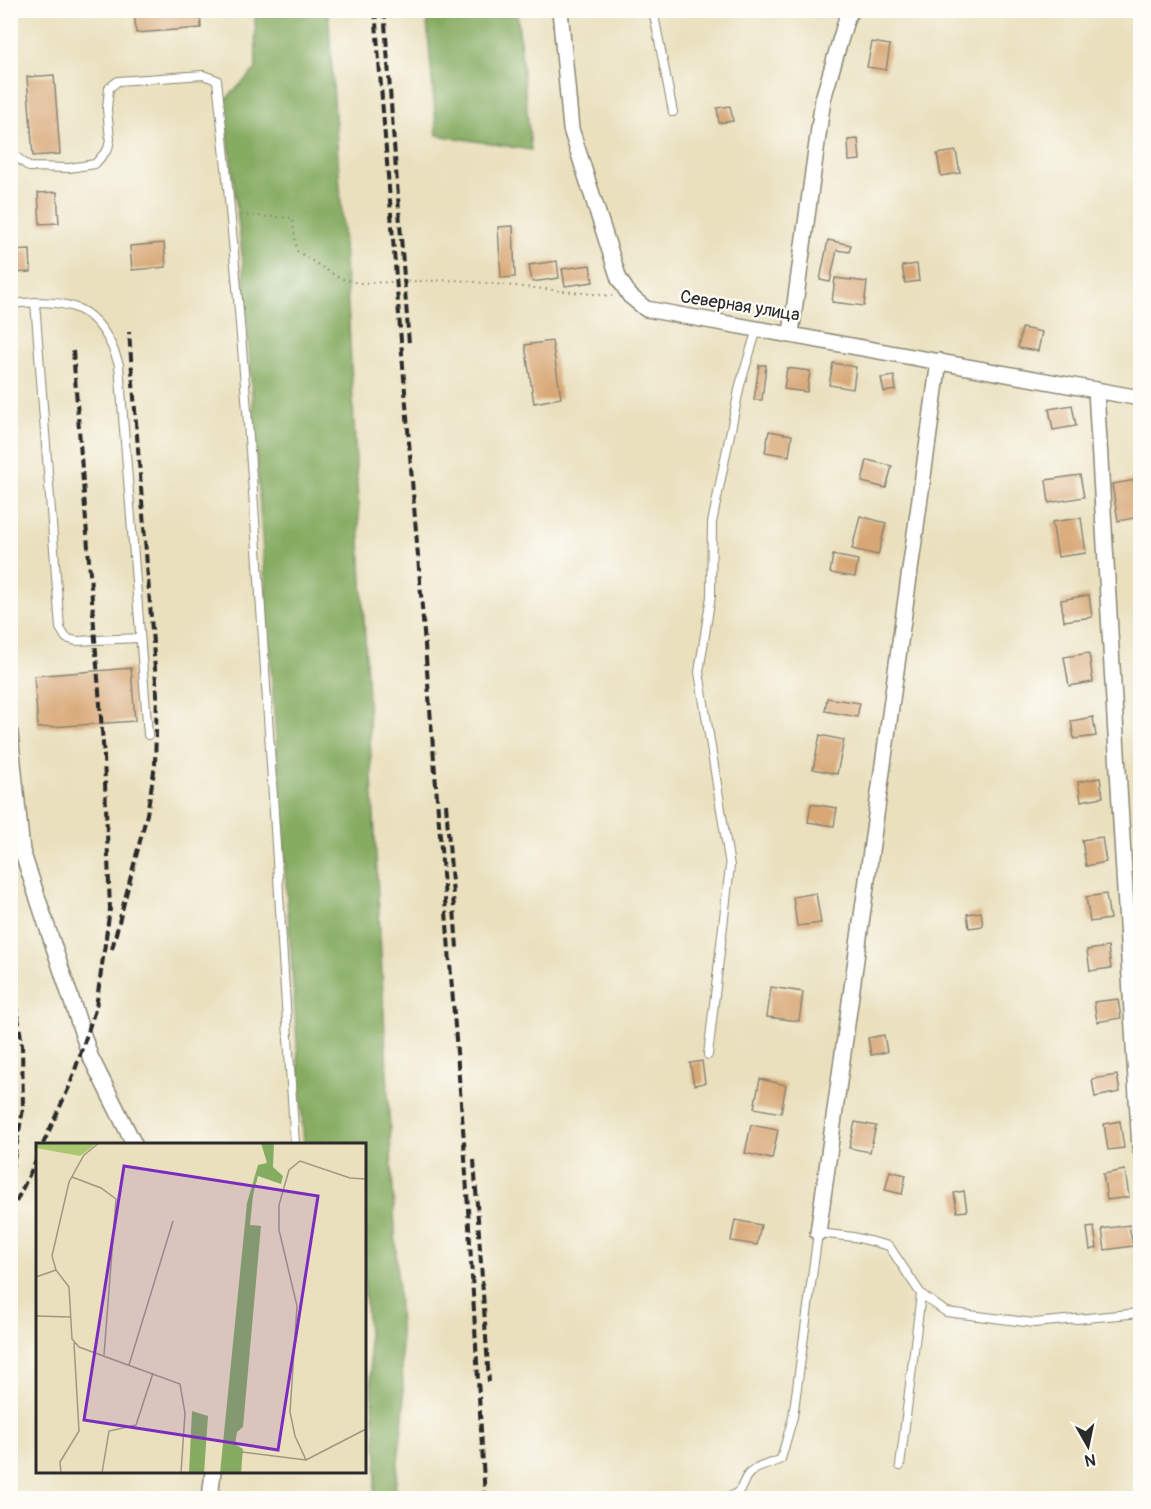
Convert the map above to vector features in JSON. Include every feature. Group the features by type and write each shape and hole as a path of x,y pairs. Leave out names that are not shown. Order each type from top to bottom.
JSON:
{"street":[{"path":"560,10 571,129 619,279 630,296"},
{"path":"791,333 823,99 847,17 852,10"},
{"name":"Северная улица","path":"630,296 646,309 791,333 1140,398"},
{"path":"818,1233 939,361"},
{"path":"1096,390 1140,1149"},
{"path":"10,733 22,851 90,1056 134,1143"},
{"path":"210,1498 213,1473"}],"lane":[{"path":"653,10 673,112"},
{"path":"10,120 11,154 29,167 69,168 95,164 108,149 110,139 107,109 109,88 118,81 203,75 217,80 231,214 295,1143"},
{"path":"35,302 60,628 66,638 76,641 139,638"},
{"path":"10,304 66,303 86,313 104,330 113,345 119,365 148,735"},
{"path":"708,1055 730,866 699,672 711,596 712,523 740,385 758,329"},
{"path":"725,1498 737,1496 743,1489 746,1477 754,1470 781,1459 793,1417 818,1233 854,1237 889,1246 921,1294 946,1312 1034,1323 1140,1313"},
{"path":"900,1466 921,1294"}],"path":[{"path":"231,214 292,218 297,251 339,278 358,283 456,280 630,296"}],"green space":[{"path":"255,11 328,11 348,305 404,1407 394,1498 374,1498 377,1458 366,1305 366,1143 304,1143 243,263 224,101 256,69"},
{"path":"426,11 517,11 531,150 437,135"}],"building":[{"path":"134,10 200,10 201,28 136,33"},
{"path":"1136,20 1140,20 1140,40 1139,40"},
{"path":"872,42 890,45 886,70 867,67"},
{"path":"54,75 60,154 33,156 27,77"},
{"path":"730,106 733,121 719,123 717,108"},
{"path":"858,139 860,160 849,161 848,140"},
{"path":"956,151 960,173 941,176 937,154"},
{"path":"57,192 59,223 40,224 38,193"},
{"path":"513,226 515,277 501,278 498,227"},
{"path":"828,240 851,245 849,252 837,250 830,282 820,280"},
{"path":"164,243 166,267 132,270 130,246"},
{"path":"30,250 31,272 10,273 10,251"},
{"path":"557,261 559,278 532,282 529,265"},
{"path":"917,264 919,281 905,283 902,266"},
{"path":"590,265 593,282 565,286 562,269"},
{"path":"835,278 867,282 864,306 832,302"},
{"path":"1022,328 1042,332 1038,351 1018,348"},
{"path":"552,341 561,398 534,403 525,345"},
{"path":"833,363 856,367 853,389 829,385"},
{"path":"759,365 766,365 762,400 754,400"},
{"path":"787,368 810,371 807,392 784,389"},
{"path":"894,376 896,390 884,392 881,378"},
{"path":"1072,405 1076,426 1053,430 1049,409"},
{"path":"769,431 792,435 789,456 765,452"},
{"path":"867,460 892,466 886,488 862,482"},
{"path":"1080,475 1084,497 1049,503 1046,480"},
{"path":"1136,480 1140,517 1118,521 1112,484"},
{"path":"860,516 886,523 878,555 852,549"},
{"path":"1081,518 1086,553 1058,557 1052,522"},
{"path":"833,555 858,560 855,577 830,573"},
{"path":"1089,595 1092,617 1064,621 1061,600"},
{"path":"1089,653 1093,682 1069,686 1064,657"},
{"path":"131,668 135,721 38,728 34,676"},
{"path":"827,698 860,703 857,717 825,711"},
{"path":"1093,717 1096,736 1074,739 1071,721"},
{"path":"820,735 844,740 837,774 813,769"},
{"path":"1100,778 1103,797 1081,801 1078,782"},
{"path":"811,804 837,808 834,826 808,822"},
{"path":"1102,837 1106,862 1086,866 1082,840"},
{"path":"816,893 821,923 797,926 793,897"},
{"path":"1106,894 1110,919 1090,922 1086,897"},
{"path":"981,912 983,926 969,928 967,914"},
{"path":"1108,947 1111,968 1090,971 1087,950"},
{"path":"771,987 803,992 799,1021 767,1017"},
{"path":"1118,999 1121,1018 1097,1022 1094,1002"},
{"path":"884,1035 887,1052 871,1055 868,1038"},
{"path":"702,1061 705,1083 694,1085 690,1063"},
{"path":"1117,1075 1120,1092 1095,1097 1092,1079"},
{"path":"760,1079 786,1085 781,1113 754,1108"},
{"path":"1120,1121 1124,1148 1108,1150 1104,1124"},
{"path":"855,1122 876,1126 870,1152 849,1148"},
{"path":"751,1125 778,1130 772,1159 745,1153"},
{"path":"1125,1170 1129,1197 1107,1200 1103,1174"},
{"path":"890,1171 906,1175 902,1194 885,1190"},
{"path":"964,1191 967,1211 957,1212 954,1193"},
{"path":"735,1220 761,1225 757,1245 731,1241"},
{"path":"1129,1225 1133,1246 1105,1250 1102,1229"},
{"path":"1094,1227 1097,1248 1090,1250 1087,1228"}],"railway":[{"path":"375,10 464,1141 485,1498"},
{"path":"384,10 409,344"},
{"path":"112,949 147,814 155,765 157,695 129,332"},
{"path":"43,1143 70,1085 96,1007 110,909 104,757 73,351"},
{"path":"446,804 457,948"},
{"path":"10,962 22,1045 23,1109 10,1181"},
{"path":"10,1063 14,1102 11,1138"},
{"path":"474,1160 489,1382"},
{"path":"10,1214 36,1161"}]}
